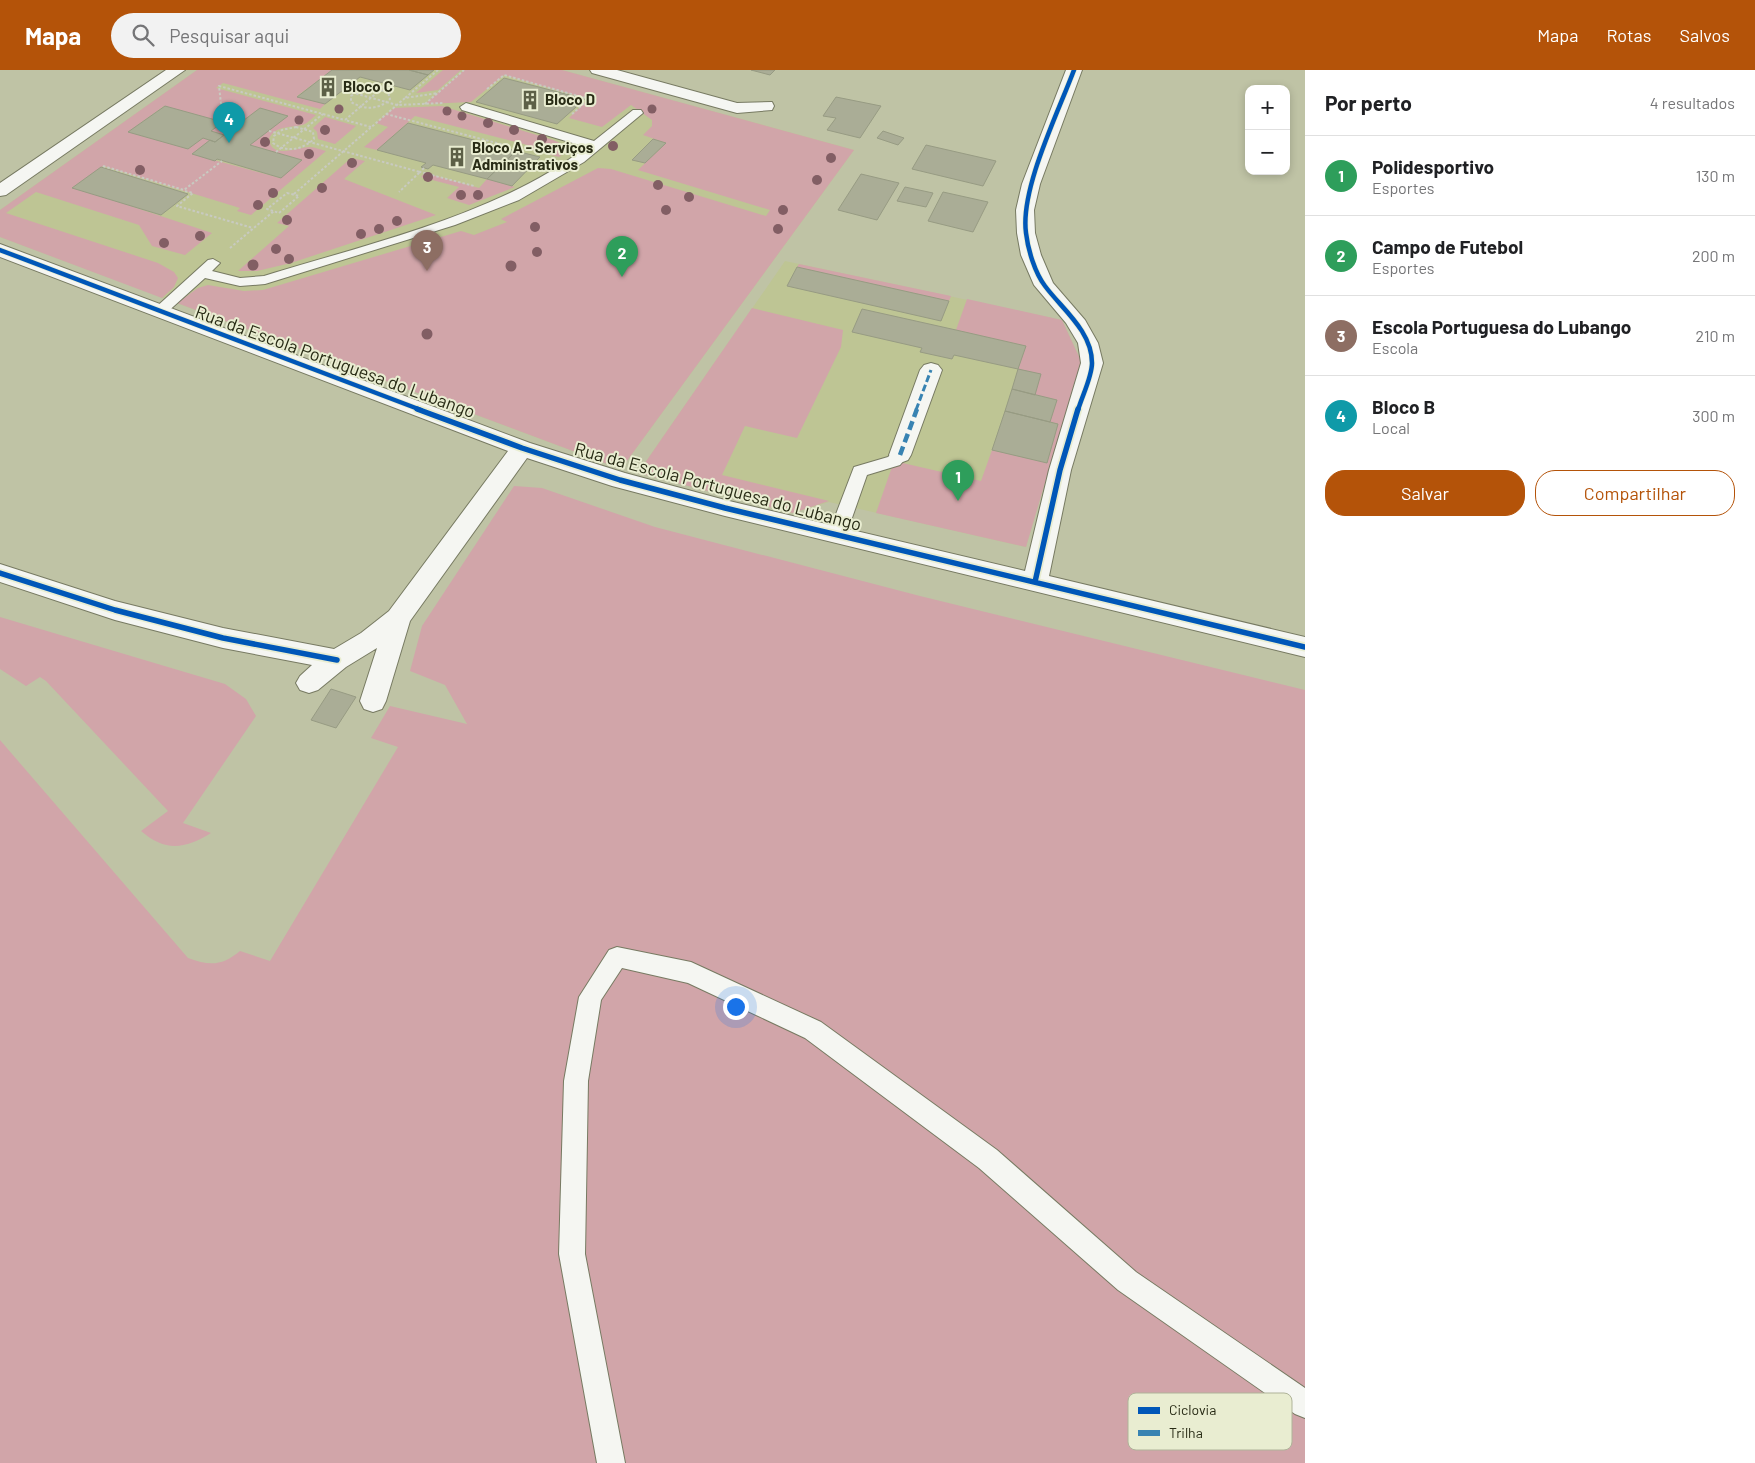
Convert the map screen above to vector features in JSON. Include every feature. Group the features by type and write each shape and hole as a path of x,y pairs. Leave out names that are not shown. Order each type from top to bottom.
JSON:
{"street":[{"path":"0,191 177,70"},
{"path":"598,70 737,108 766,106"},
{"path":"1035,582 1060,470 1092,363 1088,343 1075,320 1044,286 1026,233 1025,210 1031,184 1074,70"},
{"name":"Rua da Escola Portuguesa do Lubango","path":"0,250 159,312 522,448 620,480 837,535 1305,647"},
{"path":"900,455 932,370"},
{"path":"309,683 337,660 370,640 398,618 522,448"},
{"path":"0,573 115,610 205,634 337,660"},
{"path":"373,701 398,618"}],"lane":[{"path":"466,107 596,146"},
{"path":"159,312 208,268 240,282 264,280 450,222 514,197 551,178 596,146 637,113"},
{"path":"837,535 860,470 894,461 900,455"},
{"path":"611,1463 572,1254 576,1081 590,997 617,957 691,973 813,1030 988,1159 1127,1281 1289,1393"},
{"path":"1292,1395 1305,1404"}],"path":[{"path":"293,194 438,70"},
{"path":"425,104 464,70"},
{"path":"345,120 387,84"},
{"path":"224,122 219,86 372,127"},
{"path":"365,88 381,89 390,95 387,102 377,107 359,107 351,102 351,96 354,93 365,88"},
{"path":"343,90 397,105"},
{"path":"406,98 438,93"},
{"path":"276,152 323,114"},
{"path":"386,114 509,146"},
{"path":"289,128 306,128 315,135 311,143 294,149 281,148 274,143 274,136 277,133 289,128"},
{"path":"269,131 514,197"},
{"path":"184,190 222,161"},
{"path":"103,166 193,193 177,206 254,228"},
{"path":"399,192 424,168"},
{"path":"287,193 299,196 279,213 274,211 267,209 287,193"},
{"path":"224,253 274,211"}],"shaded area":[{"path":"197,70 562,70 854,150 621,469 0,237 0,210"},
{"path":"197,70 332,70 297,96 325,104 320,109 223,83 216,88 316,115 304,124 275,131 269,139 271,145 280,151 314,147 326,151 251,215 237,211 240,208 103,166 73,187 212,233 185,255 152,246 139,225 36,192 6,213 158,263 174,272 178,278 174,287 162,298 0,237 0,210","holes":["164,106 223,122 211,131 224,135 260,108 288,116 250,145 302,160 280,178 192,154 210,140 203,138 188,149 128,132"]},
{"path":"443,70 461,70 438,90 416,93"},
{"path":"464,70 562,70 854,150 621,469 177,303 198,288 208,285 244,291 263,290 461,231 474,235 507,222 501,219 598,168 611,169 766,216 770,210 638,170 666,143 643,135 652,126 652,120 631,105 602,127 569,118 588,99 504,75 471,102 425,104"},
{"path":"442,106 556,141 562,145 564,153 559,157 528,149 531,146 415,116 377,150 364,147 388,127 376,123 394,108"},
{"path":"325,117 356,126 335,144 318,139 317,132 313,128"},
{"path":"351,158 365,161 344,179 436,215 291,263 257,271 238,271 289,226 277,223"},
{"path":"425,173 479,188 487,179 515,187 469,205 447,198 459,187 421,177"},
{"path":"785,261 1062,320 1081,361 1026,547 829,502 793,513 638,473"},
{"path":"799,264 951,296 949,301 797,267"},
{"path":"967,299 1062,320 1081,361 1026,547 876,513 894,461 981,481 992,450 1047,463 1058,424 1050,422 1057,400 1035,395 1018,369 1026,346 956,330"},
{"path":"752,308 843,330 841,347 797,438 745,426 722,475 829,501 793,513 638,473"},
{"path":"514,486 542,488 655,527 920,596 1305,690 1305,1463 0,1463 0,740 188,958 215,963 227,960 240,951 270,961 398,747 371,738 390,706 467,724 445,685 410,671 422,626"},
{"path":"0,617 225,684 246,699 256,716 183,823 211,833 184,845 175,846 158,842 141,831 168,811 46,681 40,677 26,686 0,669"}],"building":[{"name":"Bloco C","path":"332,70 409,70 428,75 410,90 360,77 325,104 297,97"},
{"path":"409,70 434,70 428,75"},
{"path":"751,70 775,70 770,75"},
{"name":"Bloco D","path":"504,78 585,99 557,124 476,102"},
{"path":"836,97 881,106 860,138 827,130 836,118 823,116"},
{"path":"165,106 223,122 211,131 224,135 215,142 203,138 188,149 128,132"},
{"path":"260,108 288,116 250,145 302,160 281,178 217,159 215,161 192,154 210,140 215,142"},
{"name":"Bloco A - Serviços Administrativos","path":"408,123 516,151 487,179 433,165 428,169 421,167 426,163 377,150"},
{"path":"883,131 904,138 898,145 877,138"},
{"path":"653,139 666,143 645,163 632,160"},
{"path":"926,145 996,161 983,186 912,169"},
{"path":"516,151 540,157 512,186 487,179"},
{"path":"101,167 188,194 161,215 72,188"},
{"path":"861,174 899,183 877,220 838,210"},
{"path":"905,187 933,193 926,207 897,201"},
{"path":"943,192 988,202 973,232 928,221"},
{"path":"797,267 949,301 941,321 787,286"},
{"path":"862,309 1026,346 1018,369 954,355 952,359 920,352 922,348 852,332"},
{"path":"1018,369 1041,374 1035,395 1012,389"},
{"path":"1012,389 1057,400 1050,422 1005,411"},
{"path":"1005,411 1058,424 1047,463 992,450"},
{"path":"331,689 356,697 336,728 311,720"}],"marked path":[{"path":"900,455 931,370"}],"cycle path":[{"path":"1035,582 1060,470 1092,363 1088,343 1075,320 1044,285 1031,255 1026,233 1025,210 1031,184 1074,70"},
{"path":"0,250 159,312 522,448 620,480 725,508 1305,647"},
{"path":"0,573 115,610 223,638 337,660"}],"place":[{"name":"Bloco C","path":"328,87"},
{"name":"Bloco D","path":"530,100"},
{"name":"Bloco B","path":"229,143"},
{"name":"Bloco A - Serviços Administrativos","path":"457,157"},
{"name":"Escola Portuguesa do Lubango","path":"427,271"},
{"name":"Campo de Futebol","path":"622,277"},
{"name":"Polidesportivo","path":"958,501"}]}
